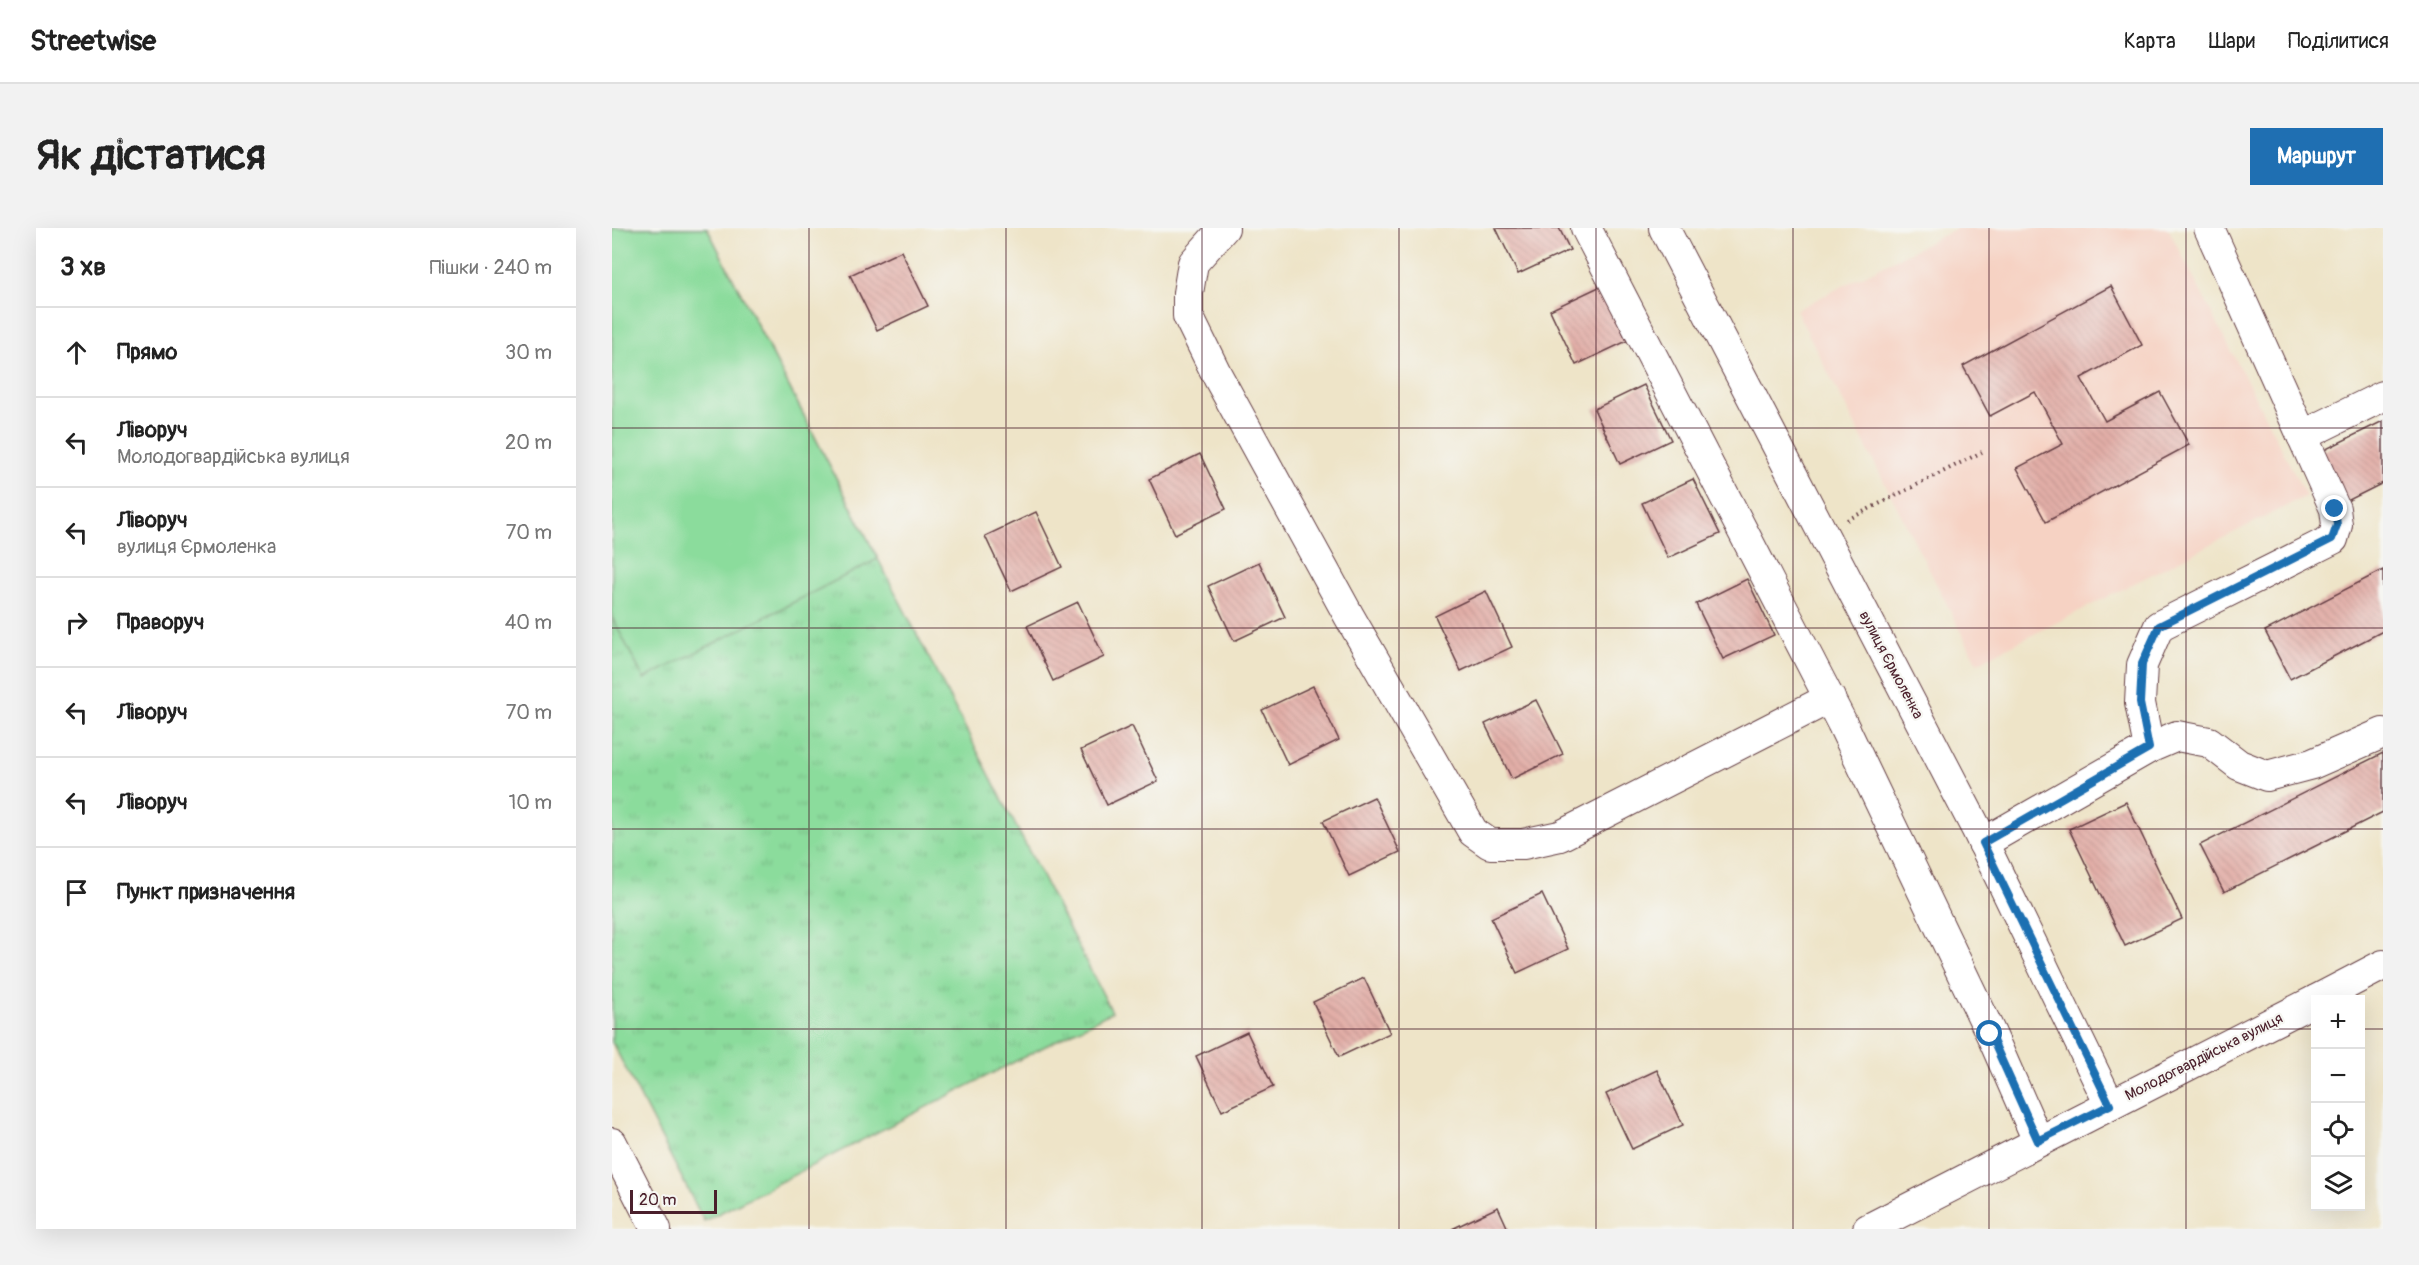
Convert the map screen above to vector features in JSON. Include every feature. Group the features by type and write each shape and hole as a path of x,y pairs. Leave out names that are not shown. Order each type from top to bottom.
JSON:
{"street":[{"path":"1224,228 1193,263 1188,293 1188,316 1218,377 1349,616 1473,832 1490,844 1523,844 1560,836 1830,698"},
{"path":"1586,228 1830,698 1990,1034 2038,1141"},
{"name":"вулиця Єрмоленка","path":"1664,228 1983,843 2110,1105"},
{"path":"2149,748 2140,703 2142,664 2159,626 2332,539 2337,525 2335,509 2210,228"},
{"path":"2302,436 2383,396"},
{"path":"1983,843 2149,748 2177,736 2209,742 2239,765 2266,776 2312,764 2383,733"},
{"name":"Молодогвардійська вулиця","path":"2326,995 2383,965"},
{"name":"Молодогвардійська вулиця","path":"1868,1229 2311,1003"},
{"path":"612,1143 656,1229"}],"path":[{"path":"1822,533 1982,452"}],"shaded area":[{"path":"1957,228 2168,228 2306,496 1977,663 1796,310"}],"green space":[{"path":"612,228 707,228 1112,1012 704,1221 612,1042"},
{"path":"612,228 707,228 878,559 644,679 612,617"}],"building":[{"path":"1496,228 1559,228 1570,250 1518,274"},
{"path":"901,251 928,306 877,330 850,275"},
{"path":"1601,286 1627,341 1576,365 1550,310"},
{"path":"2111,286 2142,345 2081,378 2105,421 2160,392 2189,445 2046,522 2017,468 2063,444 2035,392 1990,416 1963,366"},
{"path":"1644,385 1671,440 1620,464 1594,409"},
{"path":"2383,421 2383,483 2345,502 2320,452"},
{"path":"1200,454 1226,509 1175,534 1149,479"},
{"path":"1693,479 1720,534 1668,558 1642,503"},
{"path":"1036,512 1062,567 1011,591 985,536"},
{"path":"1259,562 1285,617 1234,641 1208,586"},
{"path":"2383,570 2383,631 2290,679 2265,631"},
{"path":"1747,579 1774,635 1723,659 1696,604"},
{"path":"1486,591 1512,647 1461,671 1435,616"},
{"path":"1078,602 1104,657 1053,681 1027,626"},
{"path":"1313,686 1339,740 1288,765 1262,710"},
{"path":"1536,700 1563,754 1512,779 1485,724"},
{"path":"1132,726 1158,781 1107,805 1081,750"},
{"path":"2383,753 2383,812 2224,892 2200,845"},
{"path":"1374,797 1400,852 1349,876 1323,821"},
{"path":"2126,802 2182,919 2125,946 2069,829"},
{"path":"1542,894 1568,949 1517,973 1491,918"},
{"path":"1364,978 1390,1033 1339,1057 1313,1002"},
{"path":"1247,1032 1273,1087 1222,1111 1196,1056"},
{"path":"1657,1070 1683,1125 1632,1149 1606,1094"},
{"path":"1498,1207 1508,1229 1452,1229"}],"route":[{"path":"1990,1034 2038,1141 2110,1105 1983,843 2149,748 2140,703 2142,664 2159,626 2332,539 2337,525 2335,509"}]}
